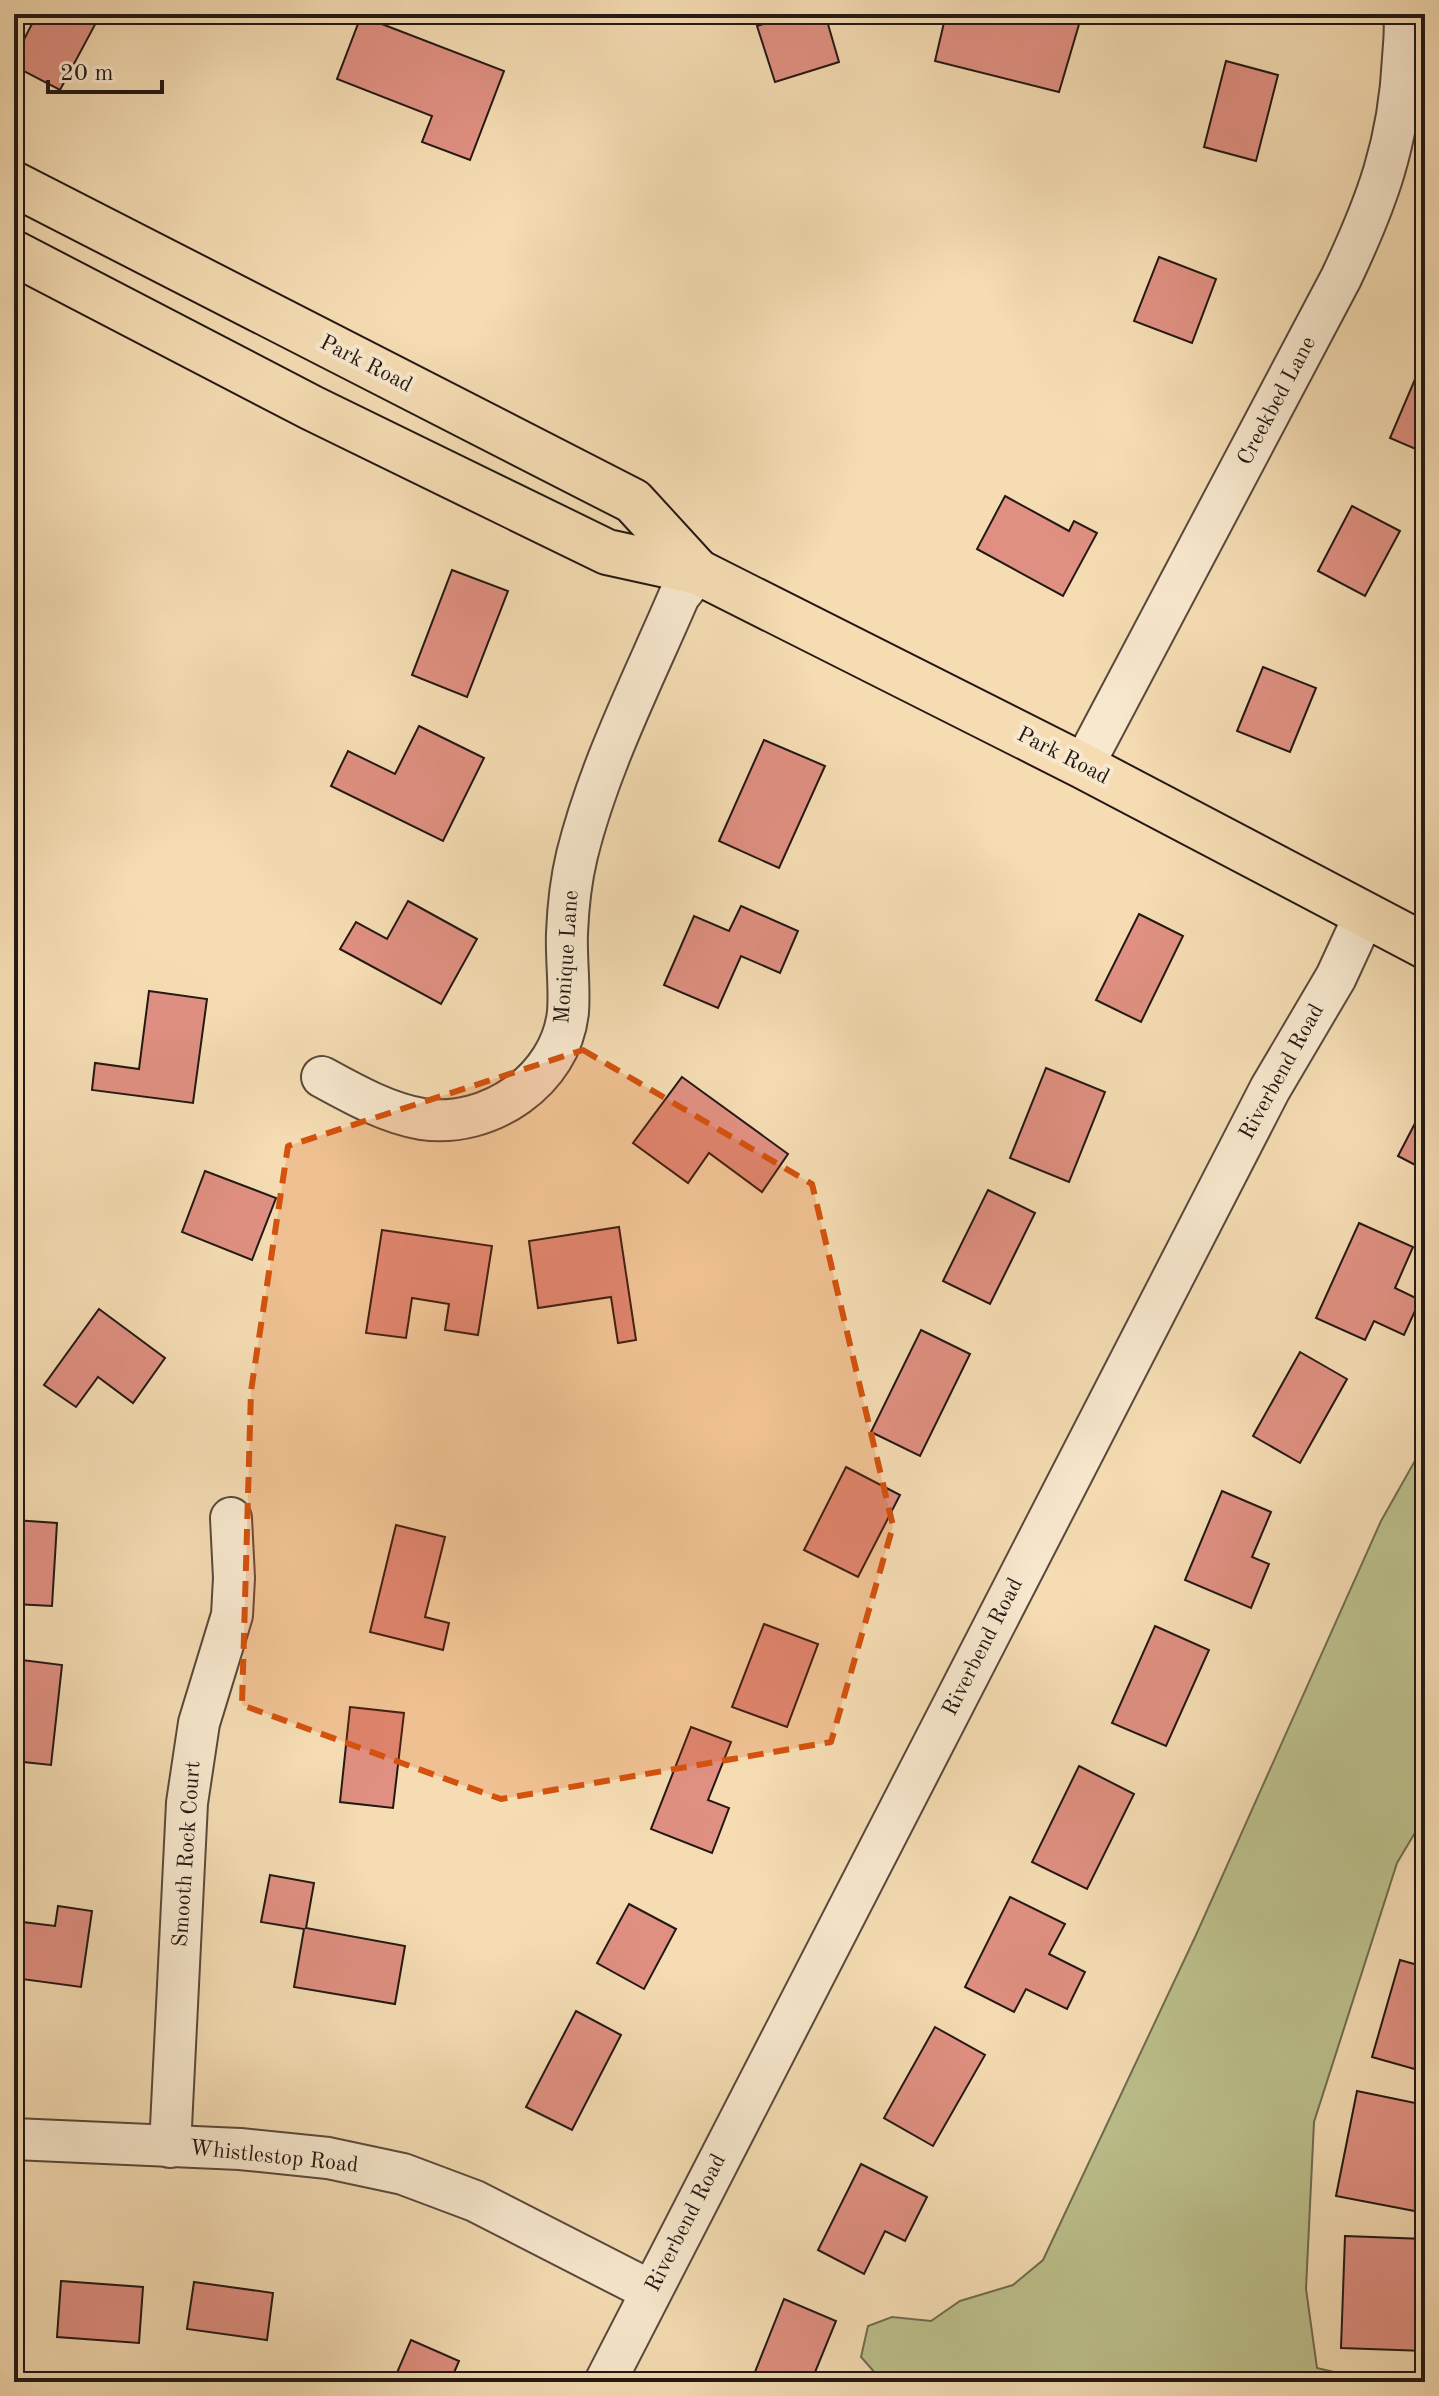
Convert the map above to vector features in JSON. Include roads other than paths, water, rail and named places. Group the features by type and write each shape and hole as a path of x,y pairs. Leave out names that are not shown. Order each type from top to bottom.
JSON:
{"main road":[{"name":"Park Road","path":"14,184 633,501 698,572"},
{"name":"Park Road","path":"14,253 312,408 607,552 698,572 1083,766 1425,946"}],"street":[{"name":"Creekbed Lane","path":"1083,766 1327,306 1366,226 1390,158 1402,88 1404,14"},
{"name":"Monique Lane","path":"322,1077 369,1101 435,1120 474,1116 510,1101 538,1079 558,1048 568,1014 567,931 574,869 581,839 607,765 679,596 698,572"},
{"name":"Riverbend Road","path":"605,2382 1270,1089 1336,977 1365,914"},
{"name":"Smooth Rock Court","path":"170,2147 187,1803 199,1723 232,1615 231,1518"},
{"name":"Whistlestop Road","path":"14,2139 240,2149 328,2158 403,2174 475,2201 651,2291"}]}
